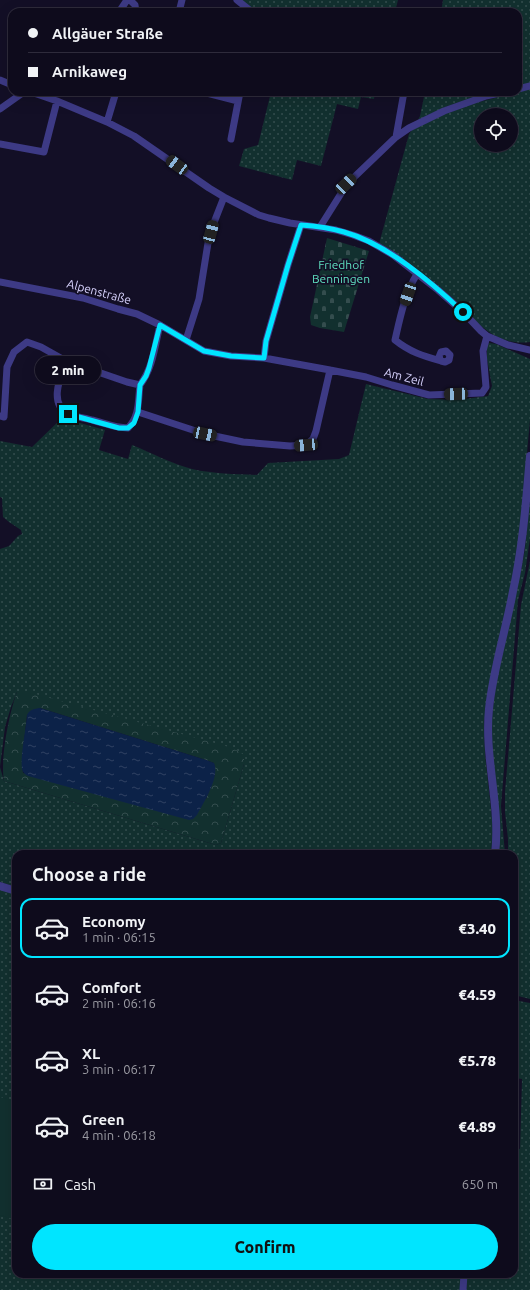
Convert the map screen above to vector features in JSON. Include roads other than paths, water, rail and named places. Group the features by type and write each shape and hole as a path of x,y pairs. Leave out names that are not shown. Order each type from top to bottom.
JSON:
{"street":[{"path":"128,0 135,5 135,8"},
{"path":"236,0 247,8"},
{"path":"0,109 18,96"},
{"path":"43,96 124,130 146,143 193,178 248,210 269,218 345,232 369,241 393,255 452,302 480,331 487,336 508,345 530,350"},
{"path":"107,122 115,96"},
{"path":"219,96 238,101"},
{"path":"230,139 239,96"},
{"path":"396,137 403,96"},
{"path":"320,227 346,184 396,137 409,128 444,110 486,96"},
{"path":"0,144 44,152 57,101"},
{"path":"186,340 199,299 208,243 214,220 224,197"},
{"path":"264,358 266,341 301,225"},
{"path":"417,274 412,282 400,316 395,340 406,349 442,361"},
{"name":"Alpenstraße","path":"0,282 82,298 138,314 186,340"},
{"path":"66,361 57,388 60,407 68,414 119,428 128,428 134,423 138,412 140,385 149,368 160,325"},
{"name":"Am Zeil","path":"186,340 204,351 231,356 264,358 366,377 429,395 482,393 486,387 483,351 487,336"},
{"path":"0,416 4,417 7,367 14,352 27,342 66,361 140,385"},
{"path":"138,412 205,434 242,442 290,446 306,445 312,439 316,431 330,370"},
{"path":"495,850 496,817 488,742 489,708 495,671 520,558 524,530 530,456"},
{"path":"0,886 12,890"},
{"path":"463,1290 464,1278"}],"water":[{"path":"40,708 214,763 215,775 213,782 197,815 193,819 189,820 26,775 22,770 22,750 27,715 31,710"}],"park label":[{"name":"Friedhof Benningen","path":"341,272"}]}
